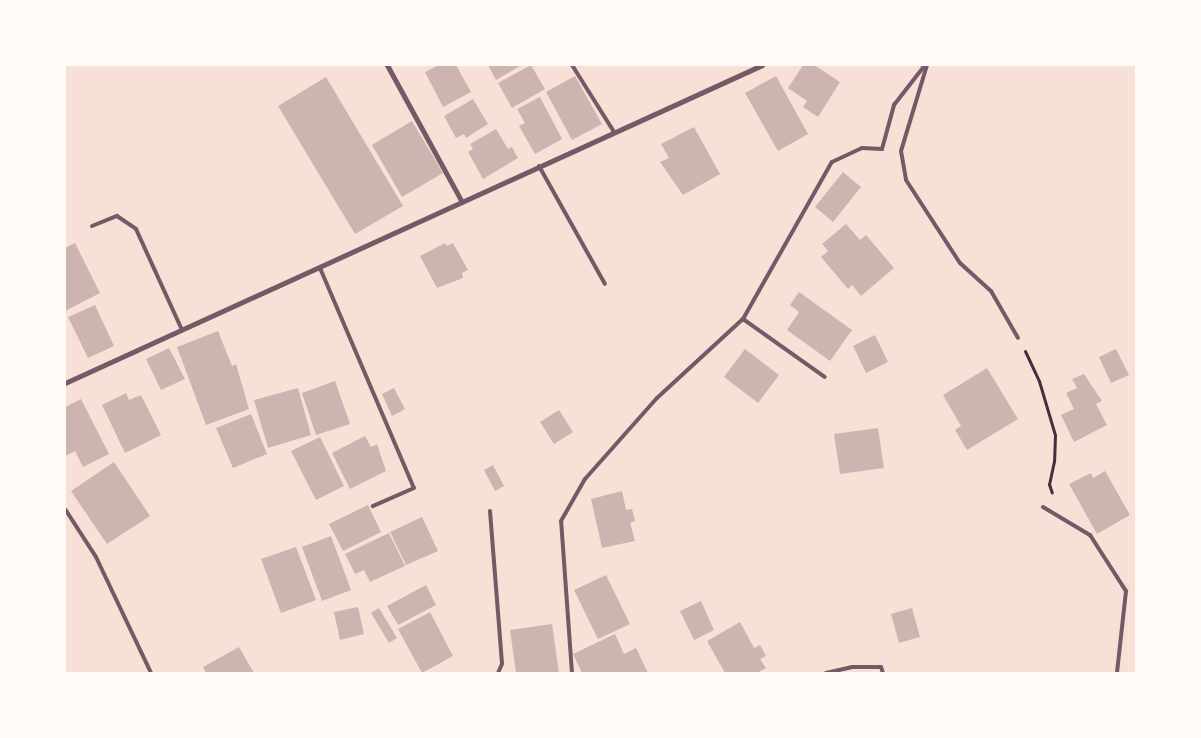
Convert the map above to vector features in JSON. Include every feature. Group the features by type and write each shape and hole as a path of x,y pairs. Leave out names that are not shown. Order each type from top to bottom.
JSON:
{"street":[{"path":"386,65 462,202"},
{"path":"65,383 762,65"}],"lane":[{"path":"572,65 614,132"},
{"path":"572,673 561,521 585,479 657,398 744,319 832,162 862,148 882,149 894,105 926,65"},
{"path":"926,65 901,151 906,180 960,264 991,291 1018,338"},
{"path":"539,166 605,284"},
{"path":"92,226 117,216 136,229 182,330"},
{"path":"320,268 414,488 374,506"},
{"path":"744,319 825,378"},
{"path":"1043,507 1090,535 1126,592 1117,673"},
{"path":"65,509 96,557 151,673"},
{"path":"490,510 502,664 498,673"},
{"path":"826,673 852,667 882,668 883,673"}],"path":[{"path":"1018,338 1039,381 1055,435 1054,461 1049,484 1060,518"}],"building":[{"path":"439,65 456,65 471,92 443,107 425,72"},
{"path":"488,65 522,65 496,80"},
{"path":"531,65 545,89 512,108 498,83"},
{"path":"803,65 814,65 840,82 818,117 803,107 807,101 788,88"},
{"path":"575,76 602,124 572,140 546,92"},
{"path":"776,76 808,134 778,151 745,93"},
{"path":"326,77 403,206 355,234 278,106"},
{"path":"540,97 562,139 535,154 519,126 525,123 517,109"},
{"path":"473,99 488,124 466,138 464,134 456,138 444,116"},
{"path":"412,121 443,173 402,197 372,145"},
{"path":"694,127 720,174 683,195 660,162 669,158 661,144"},
{"path":"496,129 508,149 512,147 518,158 483,179 468,152 473,149 470,144"},
{"path":"843,172 861,187 833,222 815,207"},
{"path":"846,224 860,240 866,235 894,268 861,296 852,285 848,289 821,257 828,251 822,244"},
{"path":"75,243 100,293 65,311 65,248"},
{"path":"445,243 447,246 453,243 468,270 462,273 463,278 437,288 420,256"},
{"path":"799,292 852,330 830,361 787,330 799,312 790,305"},
{"path":"95,305 114,346 88,358 68,317"},
{"path":"218,331 232,366 236,364 249,409 206,425 177,347"},
{"path":"875,335 888,362 866,373 853,346"},
{"path":"169,348 185,379 161,390 146,359"},
{"path":"745,349 779,375 758,403 724,377"},
{"path":"1116,349 1129,375 1111,383 1099,357"},
{"path":"987,368 1018,419 967,450 955,430 961,426 943,395"},
{"path":"1084,374 1102,401 1096,404 1107,425 1074,442 1061,415 1074,409 1066,393 1077,388 1072,379"},
{"path":"335,381 350,424 316,435 302,393"},
{"path":"298,388 311,435 268,448 254,400"},
{"path":"394,388 405,409 392,416 382,394"},
{"path":"126,393 129,400 141,395 161,435 125,453 102,405"},
{"path":"81,399 109,454 83,467 75,451 65,456 65,407"},
{"path":"559,410 573,432 554,444 540,422"},
{"path":"251,414 267,454 233,468 216,428"},
{"path":"878,428 884,468 840,474 834,434"},
{"path":"365,436 371,447 377,444 386,471 350,489 332,453"},
{"path":"320,437 344,486 316,500 291,451"},
{"path":"114,462 150,516 107,544 71,491"},
{"path":"493,465 504,486 495,491 484,470"},
{"path":"1105,471 1130,515 1097,534 1069,484 1091,473 1093,478"},
{"path":"622,491 626,510 632,509 635,521 630,523 635,541 602,548 591,499"},
{"path":"368,505 381,532 343,551 329,524"},
{"path":"422,517 438,551 406,565 390,532"},
{"path":"389,533 405,566 370,582 364,570 355,574 345,554"},
{"path":"331,536 351,590 322,601 302,547"},
{"path":"296,547 316,600 281,613 261,559"},
{"path":"606,575 630,624 598,639 574,590"},
{"path":"426,585 436,605 398,625 387,606"},
{"path":"701,601 714,630 694,640 680,611"},
{"path":"358,607 364,634 340,640 334,612"},
{"path":"379,608 397,638 389,643 371,613"},
{"path":"912,608 920,637 899,643 891,614"},
{"path":"430,612 453,656 422,673 398,629"},
{"path":"740,622 754,648 760,645 766,656 760,659 766,668 757,673 725,673 707,641"},
{"path":"552,624 559,673 516,673 510,630"},
{"path":"615,634 624,654 636,648 648,673 582,673 573,654"},
{"path":"239,647 254,673 206,673 203,667"}]}
